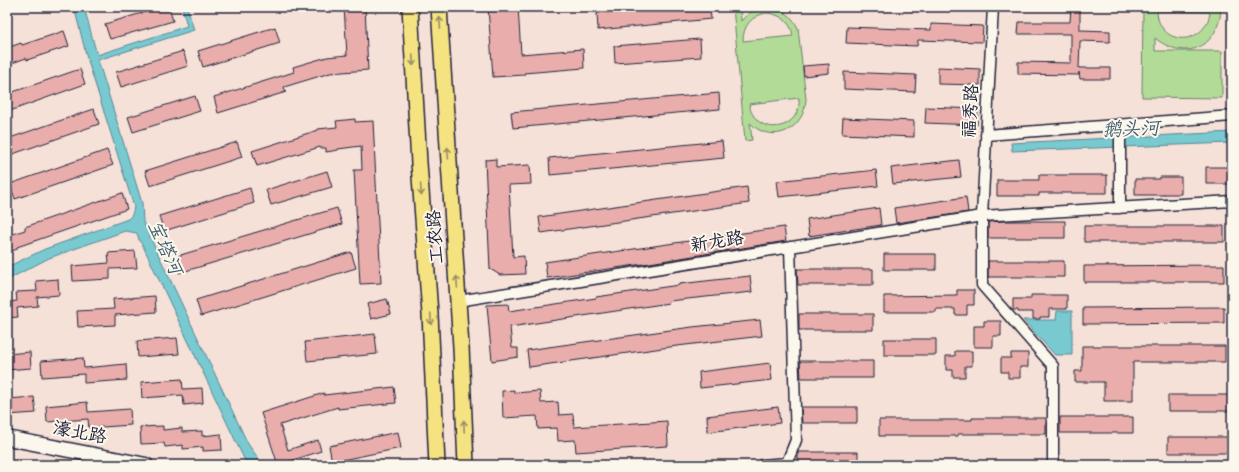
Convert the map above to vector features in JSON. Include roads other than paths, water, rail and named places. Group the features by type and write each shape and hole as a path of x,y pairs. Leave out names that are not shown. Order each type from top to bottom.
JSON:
{"main road":[{"name":"工农路","path":"410,7 430,314 437,465"},
{"name":"工农路","path":"439,7 458,301 466,465"}],"street":[{"name":"福秀路","path":"993,7 982,216 982,285 1053,366 1053,465"},
{"path":"986,135 1232,116"},
{"path":"1120,124 1120,208"},
{"name":"新龙路","path":"458,301 982,216 1232,201"},
{"path":"762,465 786,464 796,440 790,247"},
{"name":"濠北路","path":"7,438 146,465"},
{"name":"濠北路","path":"7,446 99,465"}],"water":[{"path":"74,7 84,7 97,55 187,26 182,7 187,7 194,30 98,60 142,203 143,222 248,444 263,465 247,465 137,233 125,231 49,258 7,280 7,267 45,249 128,219 132,215 134,207 87,58"},
{"path":"1232,132 1232,143 1012,151 1011,143"},
{"path":"1057,311 1072,311 1072,355 1055,355 1023,320 1056,320"}],"water label":[{"name":"鹅头河","path":"1131,128"},
{"name":"宝塔河","path":"166,247"}]}
